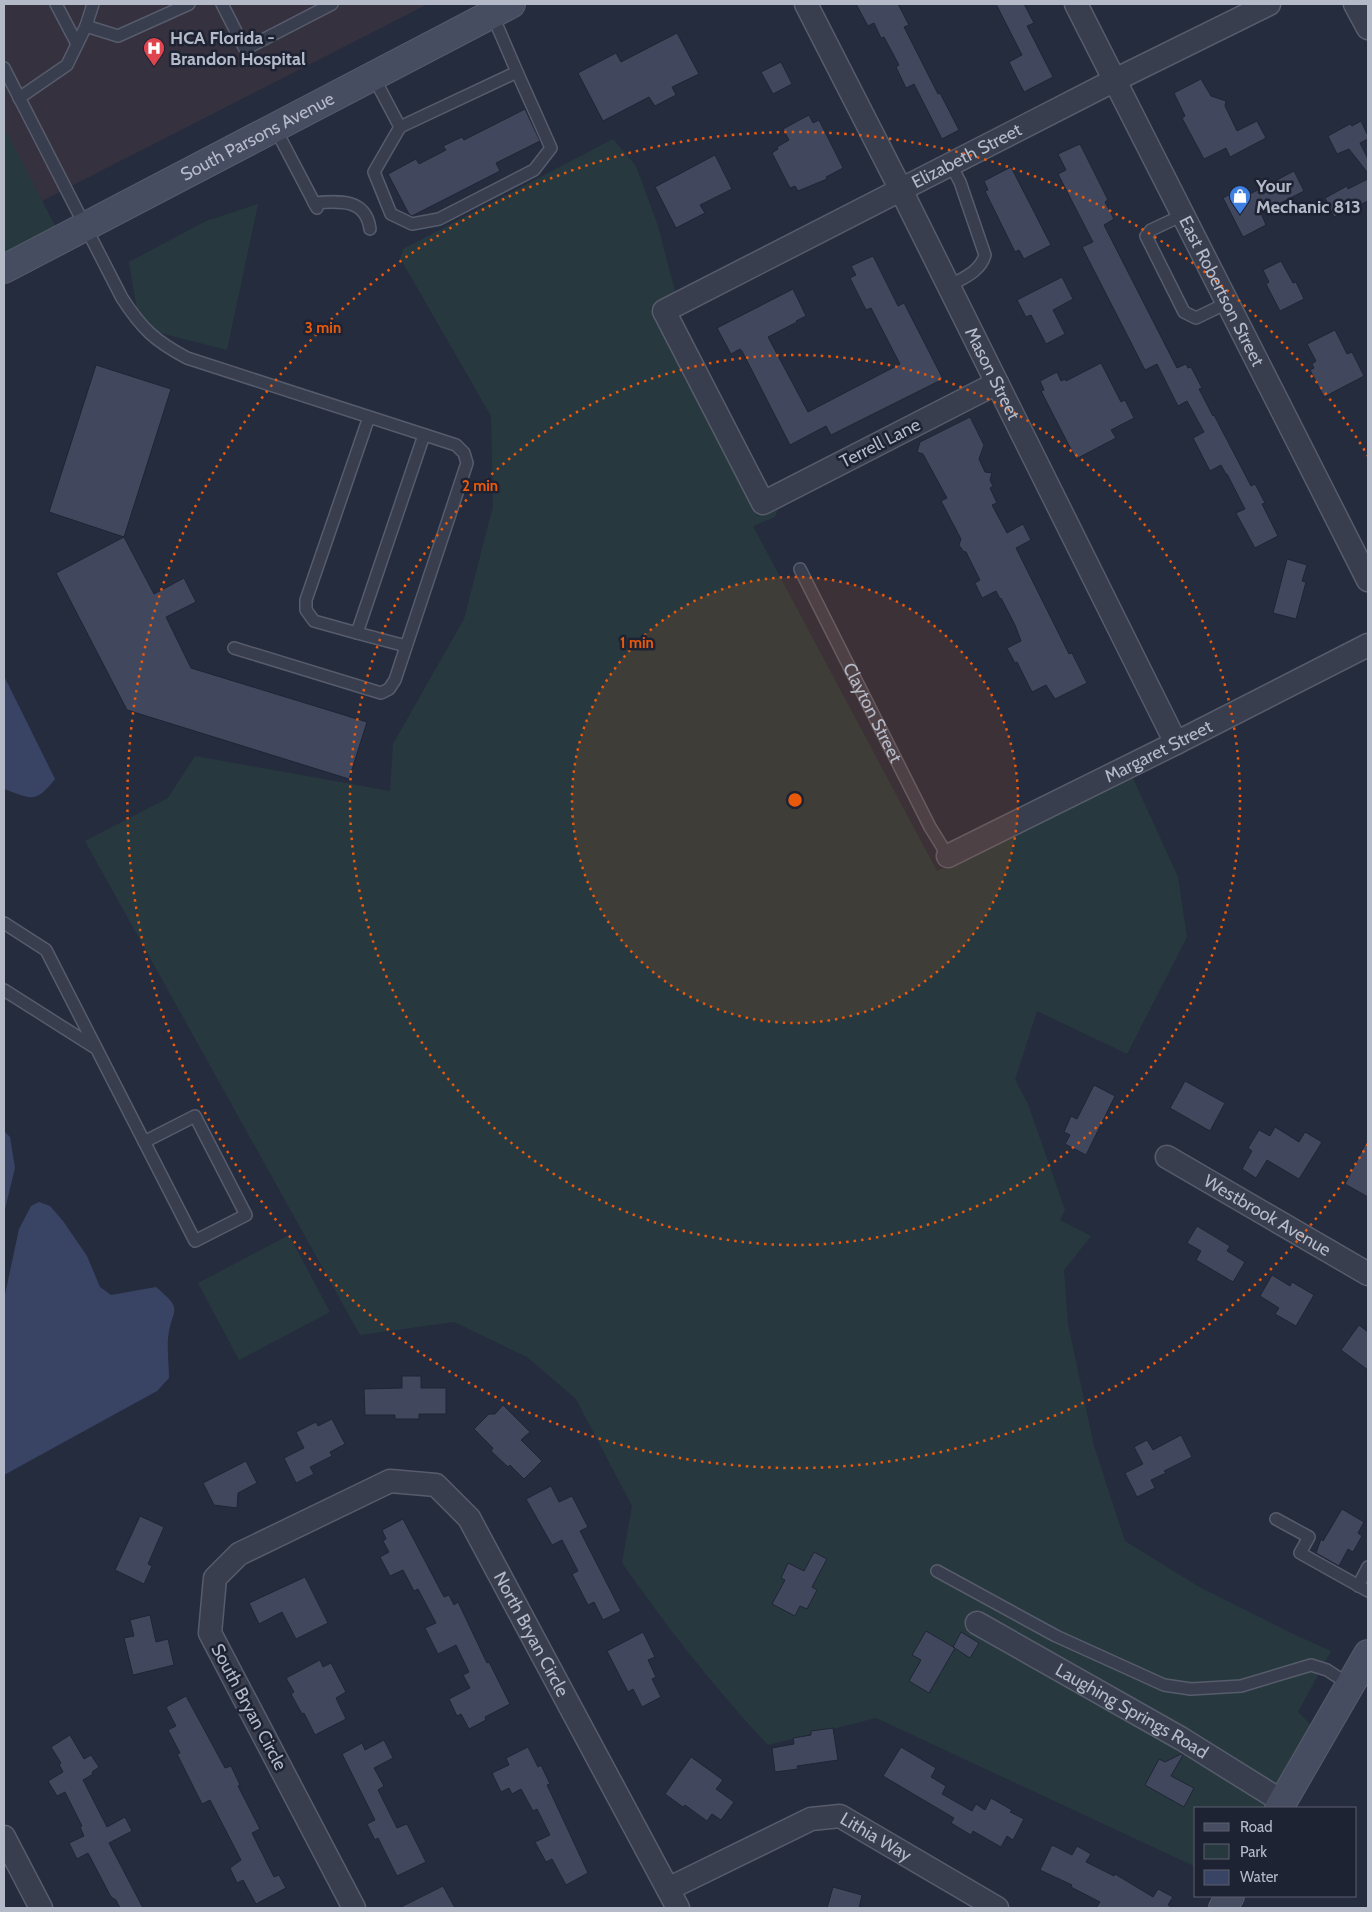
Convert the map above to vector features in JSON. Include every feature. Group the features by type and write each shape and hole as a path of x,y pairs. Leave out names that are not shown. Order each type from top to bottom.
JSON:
{"street":[{"name":"East Robertson Street","path":"1076,4 1368,580"},
{"name":"Elizabeth Street","path":"763,503 664,311 1115,80 1241,10 1269,4"},
{"path":"1355,4 1368,28"},
{"name":"Mason Street","path":"810,5 1176,743"},
{"name":"South Parsons Avenue","path":"4,269 505,6"},
{"name":"Terrell Lane","path":"763,503 997,383"},
{"name":"Margaret Street","path":"948,856 1368,645"},
{"name":"Westbrook Avenue","path":"1167,1157 1368,1274"},
{"name":"North Bryan Circle","path":"315,1518 390,1481 436,1485 469,1518 673,1898"},
{"name":"South Bryan Circle","path":"315,1518 239,1554 215,1578 210,1632 354,1908"},
{"name":"Laughing Springs Road","path":"977,1623 1182,1739 1281,1805"},
{"path":"1281,1805 1368,1654"},
{"name":"Lithia Way","path":"673,1898 811,1819 840,1816 997,1908"},
{"path":"4,1837 41,1908"},
{"path":"1223,1908 1229,1897"}],"lane":[{"path":"56,4 77,44"},
{"path":"19,98 68,65 86,26 93,4"},
{"path":"86,26 118,36 189,4"},
{"path":"222,4 245,49 332,4"},
{"path":"505,6 516,72 551,148 534,170 439,219 412,224 391,214 374,172 400,127 516,72"},
{"path":"4,68 122,298 136,320 151,336 187,358 456,445 464,453 467,463 395,680 389,689 381,693 234,648"},
{"path":"373,76 400,127"},
{"path":"275,128 316,205 332,201 357,206 369,220 370,229"},
{"path":"948,286 968,276 983,262 985,255 960,182 951,165"},
{"path":"1183,215 1151,230 1146,236 1184,312 1196,318 1228,303"},
{"path":"369,417 306,600 306,610 314,621 406,646"},
{"path":"357,633 424,435"},
{"name":"Clayton Street","path":"800,569 930,827 948,856"},
{"path":"4,923 46,950 95,1048 195,1241 246,1215 195,1116 144,1142"},
{"path":"4,990 95,1048"},
{"path":"1276,1519 1309,1537 1300,1553 1363,1589 1368,1567"},
{"path":"937,1571 1056,1636 1164,1685 1191,1689 1241,1686 1311,1665 1327,1670 1350,1685"}],"shaded area":[{"name":"HCA Florida - Brandon Hospital","path":"4,4 428,4 42,201 4,129"}],"green space":[{"path":"4,129 62,239 4,269"},
{"path":"613,139 636,166 658,226 676,295 650,308 757,516 779,506 775,517 753,526 937,871 1132,776 1178,877 1187,937 1127,1054 1037,1011 1015,1080 1028,1104 1065,1210 1060,1220 1091,1236 1064,1270 1068,1324 1094,1446 1125,1541 1201,1588 1331,1651 1298,1712 1314,1728 1269,1807 1194,1807 1194,1866 876,1718 768,1745 692,1657 622,1563 632,1506 576,1399 527,1357 454,1322 360,1335 85,841 168,798 195,756 390,791 393,744 464,619 493,506 491,416 400,258 403,249"},
{"path":"258,204 227,350 140,328 129,262 206,221"},
{"path":"289,1235 330,1312 239,1360 198,1283"}],"water":[{"path":"4,676 55,779 43,793 37,796 27,797 4,789"},
{"path":"4,1131 10,1137 15,1168 4,1213"},
{"path":"39,1202 50,1206 63,1221 87,1256 100,1287 111,1295 156,1287 171,1301 174,1306 174,1314 168,1338 169,1378 157,1391 4,1475 4,1299 19,1229 31,1206"}],"building":[{"path":"856,4 898,4 909,25 904,27 938,94 940,93 959,130 942,139 914,84 906,88 896,67 899,65 884,37 881,38 874,23 868,26"},
{"path":"996,4 1024,4 1034,23 1027,26 1053,77 1024,92 1009,62 1022,55"},
{"path":"677,33 699,74 672,87 676,95 655,106 649,97 603,121 578,73 616,53 621,62"},
{"path":"781,62 792,84 773,94 761,72"},
{"path":"1201,79 1211,96 1226,101 1225,106 1237,131 1257,121 1266,138 1230,157 1226,148 1204,159 1182,118 1185,116 1174,93"},
{"path":"525,109 540,141 496,163 500,171 412,216 409,214 388,174 416,159 419,164 446,150 443,146 462,137 464,140"},
{"path":"809,115 813,123 819,120 843,168 826,177 827,179 798,191 795,186 790,188 772,153 778,149 777,147 789,140 783,129"},
{"path":"1361,121 1368,136 1368,139 1360,143 1368,159 1367,172 1349,149 1337,154 1328,136 1350,124 1352,126"},
{"path":"1080,144 1108,200 1105,202 1114,219 1104,225 1177,368 1186,364 1188,368 1191,367 1202,388 1199,389 1251,486 1255,484 1265,503 1262,504 1278,536 1255,548 1236,513 1245,509 1227,474 1221,465 1210,471 1193,438 1204,432 1187,401 1178,406 1157,364 1145,370 1082,247 1093,242 1058,174 1066,170 1058,154"},
{"path":"715,155 732,189 700,205 705,213 676,228 655,187"},
{"path":"1011,167 1051,245 1024,259 1019,250 1015,252 985,191 988,190 984,181"},
{"path":"1294,171 1304,191 1261,213 1266,225 1243,237 1223,198 1244,187 1248,195"},
{"path":"1368,179 1368,201 1334,217 1325,198 1347,186 1348,189"},
{"path":"873,256 898,306 904,303 943,379 831,435 826,426 790,445 742,351 740,349 731,354 717,328 793,289 806,316 768,337 808,412 900,364 871,308 866,310 850,278 856,275 851,266"},
{"path":"1281,261 1293,283 1296,282 1304,299 1280,311 1266,284 1269,282 1263,270"},
{"path":"1062,277 1073,299 1053,310 1065,334 1046,344 1031,315 1026,317 1017,300"},
{"path":"1335,330 1347,354 1352,352 1364,376 1324,397 1310,370 1314,368 1312,364 1316,361 1307,344"},
{"path":"1101,363 1121,402 1125,400 1134,418 1111,430 1116,438 1076,459 1041,391 1044,390 1040,381 1057,372 1061,381 1065,379 1066,381"},
{"path":"96,365 171,389 124,537 49,512"},
{"path":"970,417 984,445 979,459 985,472 992,473 990,480 993,486 990,488 997,503 992,505 1007,533 1023,524 1031,540 1016,548 1069,654 1072,653 1087,683 1055,699 1046,685 1032,692 1017,662 1015,663 1007,648 1021,641 1015,625 996,591 982,598 975,583 980,580 966,552 959,545 961,539 941,501 947,498 923,454 917,452 920,442"},
{"path":"124,537 154,594 184,578 196,602 166,617 191,668 367,722 349,779 127,710 56,573"},
{"path":"1287,559 1307,565 1302,581 1306,582 1296,619 1273,613"},
{"path":"1185,1081 1225,1103 1210,1131 1170,1108"},
{"path":"1094,1085 1115,1096 1086,1155 1065,1144 1070,1135 1064,1132 1071,1116 1077,1119"},
{"path":"1275,1127 1299,1142 1305,1132 1322,1142 1299,1179 1267,1160 1256,1178 1242,1169 1252,1151 1248,1148 1259,1130 1270,1136"},
{"path":"1368,1139 1368,1197 1345,1184"},
{"path":"1197,1226 1230,1246 1227,1251 1245,1262 1233,1282 1196,1260 1201,1251 1187,1243"},
{"path":"1272,1275 1290,1286 1292,1282 1314,1295 1296,1326 1275,1314 1279,1308 1260,1296"},
{"path":"1359,1325 1368,1332 1368,1370 1341,1350"},
{"path":"402,1376 421,1376 421,1388 446,1388 446,1414 419,1414 419,1419 395,1419 395,1415 365,1415 364,1389 402,1388"},
{"path":"503,1405 530,1432 521,1440 542,1461 524,1479 510,1465 508,1467 491,1451 493,1448 474,1429 489,1414 495,1414"},
{"path":"332,1419 345,1444 330,1452 332,1456 310,1467 314,1474 296,1483 284,1458 304,1448 296,1432 316,1422 318,1426"},
{"path":"1181,1435 1192,1457 1151,1480 1155,1488 1137,1497 1125,1473 1143,1464 1134,1447 1147,1440 1153,1450"},
{"path":"246,1461 257,1483 238,1493 237,1508 214,1505 203,1483"},
{"path":"551,1486 559,1502 572,1496 588,1527 580,1531 621,1611 603,1620 594,1602 588,1605 572,1574 578,1571 562,1540 552,1545 526,1499"},
{"path":"1342,1509 1364,1522 1358,1533 1362,1536 1353,1552 1348,1549 1339,1566 1316,1553 1321,1539 1323,1541"},
{"path":"140,1516 164,1527 148,1564 152,1566 144,1584 115,1570"},
{"path":"403,1519 444,1597 449,1595 454,1605 458,1602 487,1663 489,1662 510,1704 485,1717 486,1720 469,1729 461,1714 457,1716 449,1699 470,1688 463,1675 469,1672 456,1645 438,1654 425,1628 436,1623 418,1589 414,1591 403,1570 390,1576 380,1557 389,1552 383,1541 386,1539 382,1530"},
{"path":"814,1552 827,1559 812,1587 817,1590 807,1609 800,1606 795,1616 772,1604 785,1580 781,1578 788,1563 804,1571"},
{"path":"305,1577 328,1623 296,1639 282,1612 259,1624 249,1603"},
{"path":"150,1615 156,1642 168,1639 174,1665 133,1675 124,1638 134,1636 130,1620"},
{"path":"926,1631 955,1648 929,1693 909,1681 921,1660 912,1655"},
{"path":"643,1632 655,1657 648,1660 656,1677 652,1679 661,1697 642,1707 633,1689 628,1692 607,1651"},
{"path":"961,1632 979,1643 970,1658 953,1647"},
{"path":"320,1660 323,1667 331,1663 346,1692 336,1698 346,1719 315,1735 304,1713 302,1714 291,1694 294,1692 286,1678"},
{"path":"186,1696 225,1768 231,1766 240,1785 238,1786 260,1829 252,1833 274,1877 279,1875 286,1888 256,1904 243,1880 237,1883 230,1868 241,1860 210,1800 202,1804 177,1754 180,1753 168,1730 176,1726 166,1707"},
{"path":"833,1728 838,1760 797,1766 798,1769 775,1772 772,1748 794,1744 793,1738 811,1735 811,1731"},
{"path":"70,1735 84,1759 91,1755 99,1767 92,1772 93,1774 83,1780 107,1827 125,1817 132,1831 109,1843 143,1908 120,1908 116,1900 111,1897 88,1853 77,1859 69,1843 84,1836 80,1827 82,1826 65,1792 57,1796 48,1781 63,1772 59,1764 61,1763 51,1747"},
{"path":"384,1740 393,1758 374,1768 384,1786 378,1790 397,1828 407,1824 426,1862 397,1876 378,1838 375,1840 367,1824 375,1820 342,1754 362,1743 365,1750"},
{"path":"528,1747 538,1767 541,1765 550,1784 547,1785 588,1873 566,1885 552,1859 546,1862 535,1842 550,1835 537,1809 533,1811 521,1789 512,1794 509,1788 501,1792 492,1773 509,1765 506,1758"},
{"path":"901,1747 936,1768 931,1777 946,1786 942,1794 972,1811 976,1804 985,1810 991,1798 1012,1810 1010,1812 1024,1819 1013,1840 1007,1836 1001,1847 973,1831 971,1835 951,1823 954,1818 883,1776"},
{"path":"1181,1754 1183,1755 1171,1776 1194,1788 1184,1807 1145,1785 1159,1759 1165,1762"},
{"path":"691,1757 723,1780 716,1789 734,1802 721,1820 712,1814 707,1821 685,1805 683,1807 665,1794"},
{"path":"1052,1845 1072,1855 1077,1846 1091,1854 1086,1862 1114,1876 1115,1874 1153,1897 1158,1889 1173,1897 1168,1905 1173,1908 1096,1908 1100,1902 1071,1887 1072,1885 1040,1870"},
{"path":"443,1886 455,1908 399,1908"},
{"path":"833,1887 862,1895 859,1908 827,1908"}],"place":[{"name":"HCA Florida - Brandon Hospital","path":"154,67"},
{"name":"Your Mechanic 813","path":"1240,215"}]}
